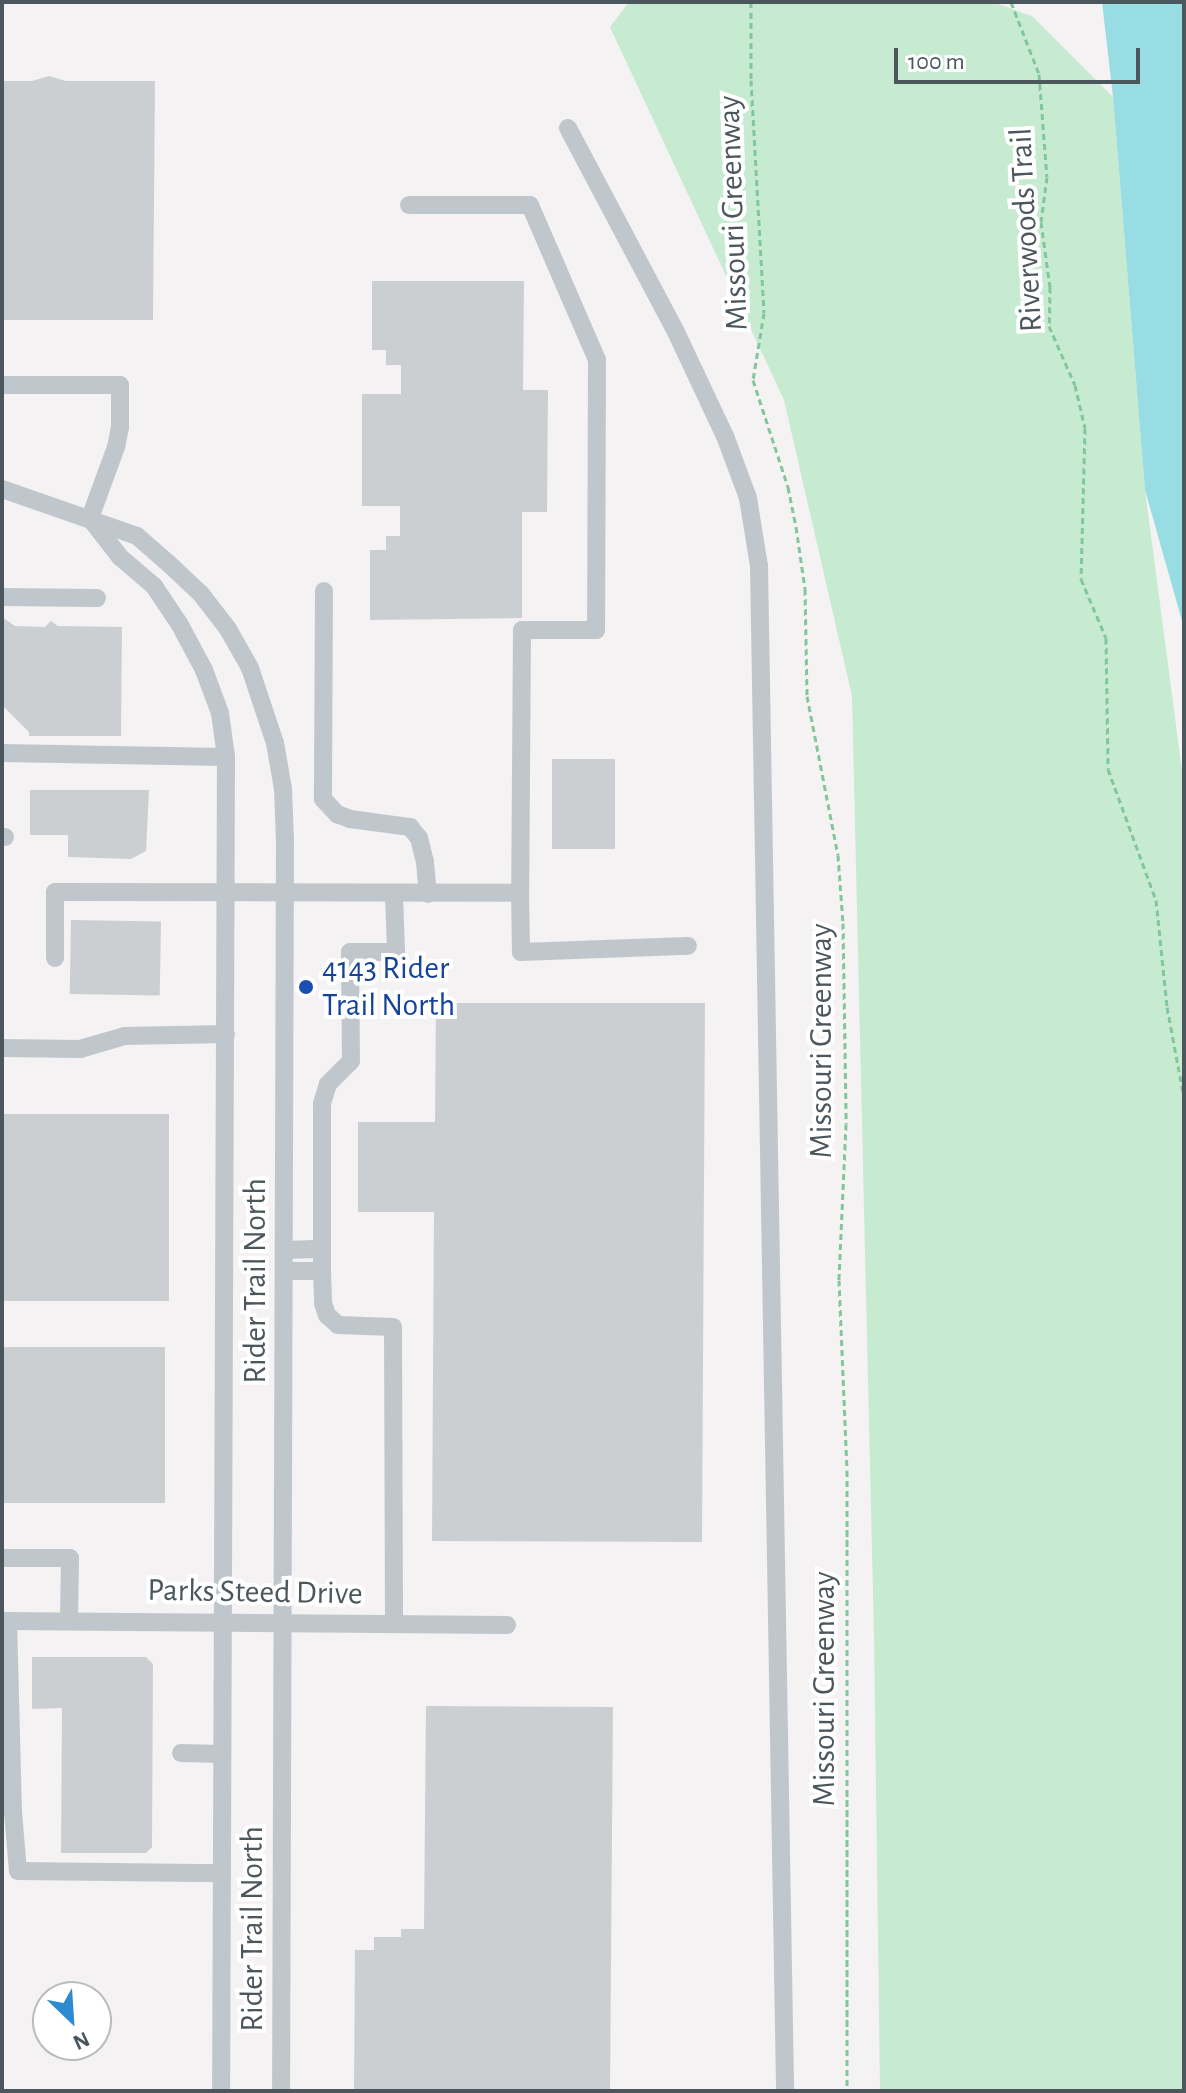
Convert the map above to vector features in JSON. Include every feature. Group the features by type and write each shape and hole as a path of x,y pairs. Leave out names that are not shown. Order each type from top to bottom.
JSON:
{"street":[{"path":"568,128 676,332 725,436 748,498 759,566 785,2091"},
{"path":"409,205 530,205 597,360 596,630 522,630 521,952 688,946"},
{"path":"2,385 120,385 120,427 116,447 90,518"},
{"path":"2,489 90,518 117,538"},
{"name":"Rider Trail North","path":"117,538 137,536 201,594 228,629 250,668 275,743 283,789 285,1271 281,2091"},
{"name":"Rider Trail North","path":"117,538 180,625 204,670 220,713 226,757 221,2091"},
{"path":"324,591 323,799 337,814 350,819 410,827 419,838 428,894"},
{"path":"2,597 97,598"},
{"path":"2,753 226,757"},
{"path":"55,958 55,892 520,893"},
{"path":"394,894 396,952 350,952 351,1061 328,1084 322,1104 323,1303 327,1315 338,1325 393,1327 394,1624"},
{"path":"2,1048 80,1049 125,1036 226,1034"},
{"path":"285,1250 322,1249"},
{"path":"285,1271 322,1271"},
{"path":"2,1558 70,1558 69,1621"},
{"path":"5,1621 18,1871 222,1873"},
{"name":"Parks Steed Drive","path":"5,1621 507,1625"},
{"path":"181,1753 222,1754"}],"path":[{"name":"Missouri Greenway","path":"751,2 751,80 764,313 753,380 788,487 796,527 805,589 807,696 838,855 843,923 846,1124 839,1280 847,1470 847,2091"},
{"name":"Riverwoods Trail","path":"1011,2 1039,74 1047,177 1041,222 1050,287 1049,326 1075,385 1085,428 1081,579 1106,638 1108,769 1156,900 1165,993 1184,1098"}],"green space":[{"path":"629,2 992,2 1032,16 1113,97 1145,490 1184,786 1184,2091 880,2091 874,1636 852,696 784,400 610,27"}],"water":[{"path":"1102,2 1184,2 1184,628 1145,490 1113,97"}],"building":[{"path":"49,76 66,81 155,81 153,320 2,320 2,81 32,81"},
{"path":"372,281 524,281 523,390 548,390 547,512 522,512 522,618 370,620 370,550 386,550 386,536 400,536 400,506 362,506 362,394 401,394 401,365 386,365 386,350 372,350"},
{"path":"2,617 15,626 45,627 51,621 58,626 122,627 121,736 29,736 29,732 2,705"},
{"path":"552,759 615,759 615,849 552,849"},
{"path":"30,790 149,790 146,851 131,859 68,857 68,835 30,835"},
{"path":"71,920 161,922 160,996 70,994"},
{"path":"436,1003 705,1003 702,1542 432,1541 434,1212 358,1212 358,1122 435,1122"},
{"path":"2,1114 169,1114 169,1301 2,1301"},
{"path":"2,1347 165,1347 165,1503 2,1503"},
{"path":"32,1657 146,1657 153,1664 152,1847 146,1853 61,1853 62,1708 32,1709"},
{"path":"426,1706 613,1707 610,2091 354,2091 355,1950 374,1950 374,1937 401,1937 401,1929 424,1929"}],"place":[{"name":"4143 Rider Trail North","path":"306,987"}]}
